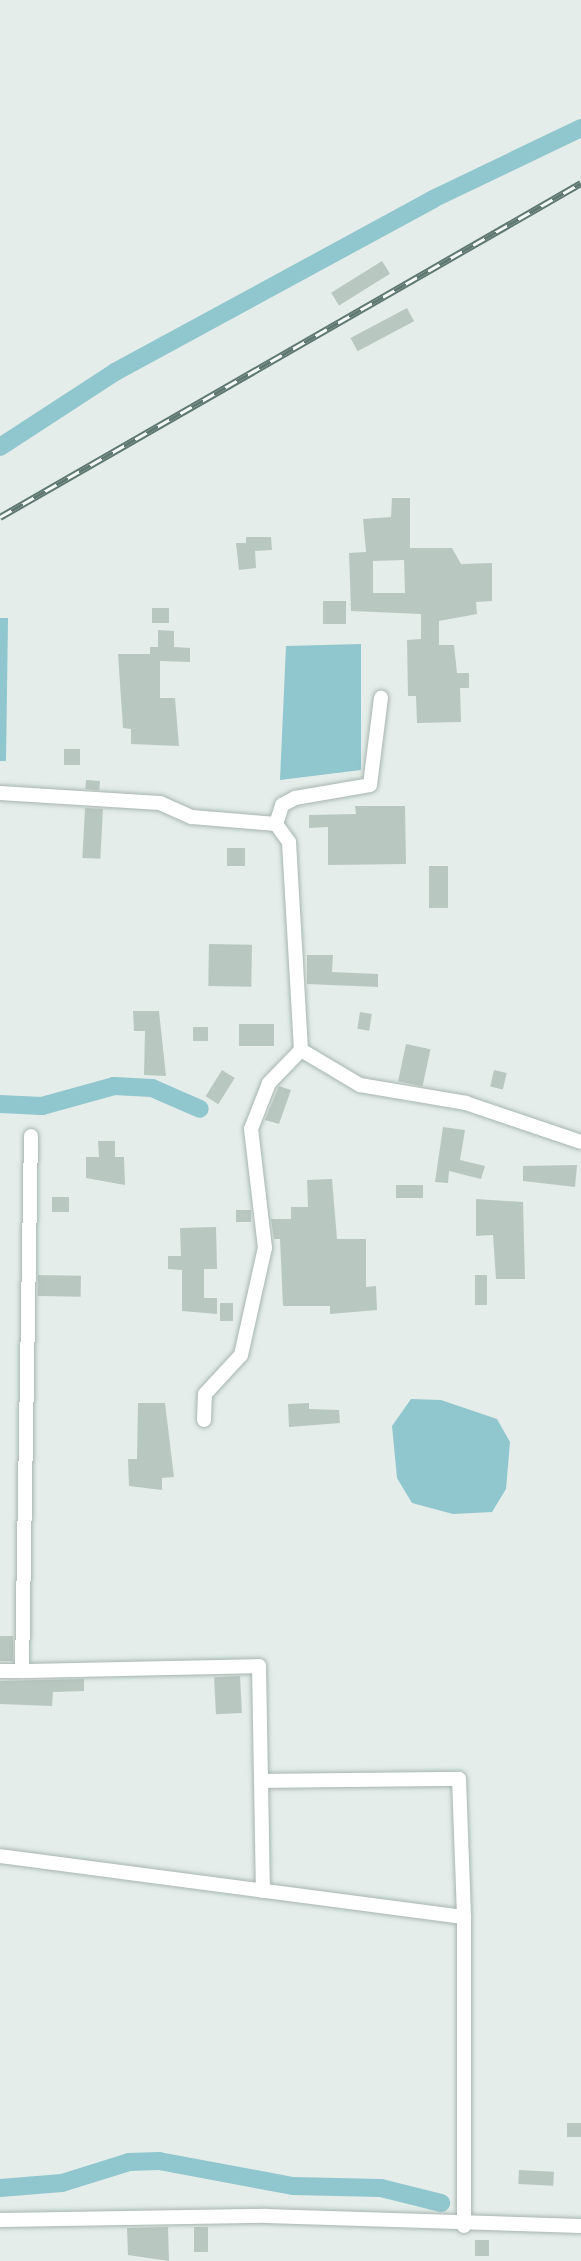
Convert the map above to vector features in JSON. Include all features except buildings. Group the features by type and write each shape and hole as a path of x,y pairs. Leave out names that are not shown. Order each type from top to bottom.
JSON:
{"street":[{"path":"276,824 282,805 295,798 370,785 381,698"},
{"path":"0,793 160,803 192,817 276,824 289,842 301,1050 269,1083 251,1129 265,1248 241,1355 205,1394 204,1420"},
{"path":"301,1050 360,1085 466,1103 581,1142"},
{"path":"22,1671 31,1136"},
{"path":"0,1671 259,1666 263,1891"},
{"path":"261,1781 459,1779 464,1917 464,2226"},
{"path":"0,1856 464,1917"},
{"path":"0,2220 267,2216 464,2226 581,2226"}],"water":[{"path":"0,618 8,618 6,761 0,761"},
{"path":"361,644 361,770 280,780 286,646"},
{"path":"411,1399 441,1400 497,1419 510,1442 506,1489 492,1512 453,1514 412,1503 397,1478 392,1426"}],"waterway":[{"path":"0,447 115,372 433,199 581,128"},
{"path":"0,1104 42,1106 114,1086 152,1088 200,1109"},
{"path":"0,2188 62,2183 129,2162 159,2161 293,2186 381,2188 441,2203"}],"railway":[{"path":"0,517 581,183"}]}
